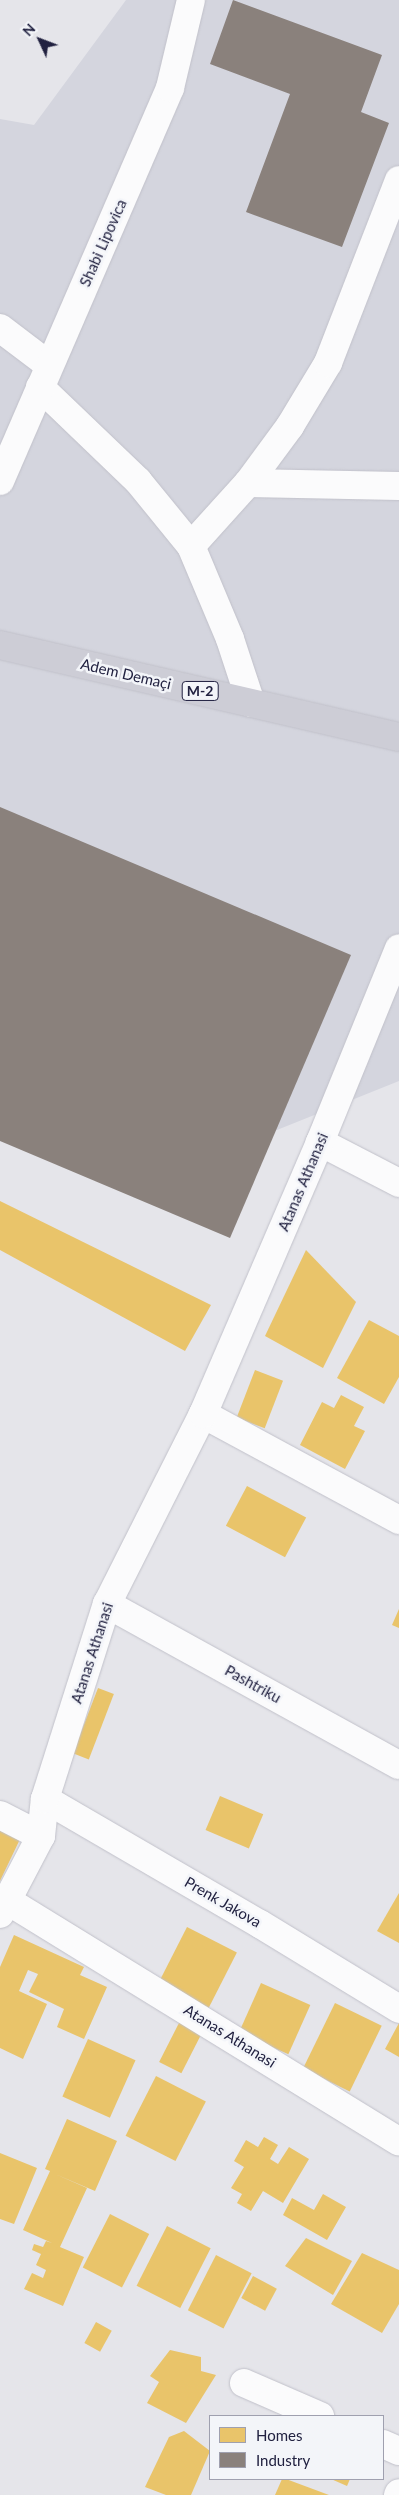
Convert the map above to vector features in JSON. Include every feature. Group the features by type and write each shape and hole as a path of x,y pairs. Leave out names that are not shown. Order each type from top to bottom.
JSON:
{"main road":[{"name":"Adem Demaçi","path":"0,645 399,737"}],"street":[{"name":"Shabi Lipovica","path":"0,481 170,88 191,0"},
{"path":"191,546 248,483 290,426 328,363 399,180"},
{"path":"0,328 138,481 191,546 230,639 251,703"},
{"path":"248,483 399,486"},
{"name":"Atanas Athanasi","path":"399,948 320,1142 203,1414 107,1604 44,1799 41,1836 4,1908 399,2142"},
{"path":"320,1142 399,1183"},
{"path":"203,1414 399,1520"},
{"name":"Pashtriku","path":"107,1604 399,1765"},
{"name":"Prenk Jakova","path":"44,1799 260,1924 399,2009"},
{"path":"0,1815 41,1836"},
{"path":"244,2383 318,2415"},
{"path":"384,2444 399,2450"}],"shaded area":[{"path":"126,0 399,0 399,1081 257,1138 0,1033 0,119 34,125"}],"building: Homes":[{"path":"0,1201 211,1305 185,1351 0,1250"},
{"path":"306,1250 356,1302 323,1368 265,1336"},
{"path":"369,1320 399,1336 399,1377 384,1404 337,1378"},
{"path":"255,1370 283,1381 265,1428 237,1418"},
{"path":"341,1395 364,1407 354,1426 365,1431 345,1469 300,1445 322,1402 334,1408"},
{"path":"247,1486 306,1517 285,1557 226,1526"},
{"path":"399,1609 399,1628 392,1625"},
{"path":"98,1688 114,1694 89,1759 73,1753"},
{"path":"220,1796 263,1814 249,1848 206,1830"},
{"path":"0,1824 22,1835 0,1881"},
{"path":"399,1893 399,1943 377,1931"},
{"path":"187,1927 237,1952 209,2008 159,1982"},
{"path":"14,1935 84,1967 80,1975 107,1987 84,2039 57,2027 64,2009 29,1992 38,1974 28,1970 19,1991 47,2004 23,2059 0,2048 0,1967"},
{"path":"261,1983 310,2005 288,2054 239,2032"},
{"path":"335,2003 382,2026 350,2091 303,2069"},
{"path":"180,2021 202,2032 181,2073 159,2062"},
{"path":"399,2023 399,2057 385,2049"},
{"path":"88,2039 136,2060 110,2118 62,2097"},
{"path":"156,2076 206,2101 175,2161 126,2136"},
{"path":"67,2119 117,2141 95,2191 55,2174 87,2188 60,2247 84,2257 63,2306 24,2289 32,2273 43,2278 46,2270 36,2265 41,2254 32,2250 34,2244 43,2247 46,2241 52,2243 23,2230 50,2171 45,2169"},
{"path":"264,2137 278,2145 270,2159 278,2164 289,2147 309,2159 283,2203 263,2191 251,2211 237,2203 242,2194 231,2188 244,2167 234,2161 246,2140 258,2147"},
{"path":"0,2153 37,2168 14,2224 0,2219"},
{"path":"323,2194 346,2207 327,2240 283,2215 292,2198 314,2210"},
{"path":"110,2214 149,2234 122,2287 83,2267"},
{"path":"167,2226 211,2248 180,2308 137,2286"},
{"path":"306,2238 352,2261 333,2295 285,2266"},
{"path":"362,2253 399,2270 399,2304 382,2333 331,2304"},
{"path":"216,2255 252,2273 223,2328 188,2310"},
{"path":"253,2276 277,2289 265,2311 241,2298"},
{"path":"96,2322 112,2331 100,2352 84,2343"},
{"path":"170,2350 201,2357 201,2371 216,2375 186,2423 147,2403 159,2382 150,2376"},
{"path":"184,2431 209,2450 191,2495 166,2495 145,2487 169,2437"},
{"path":"282,2480 289,2480 329,2495 275,2495"},
{"path":"333,2480 350,2480 347,2486"}],"building: Industry":[{"path":"233,0 382,55 361,112 389,123 342,247 246,212 290,94 210,64"},
{"path":"0,807 351,955 230,1238 0,1141"}]}
